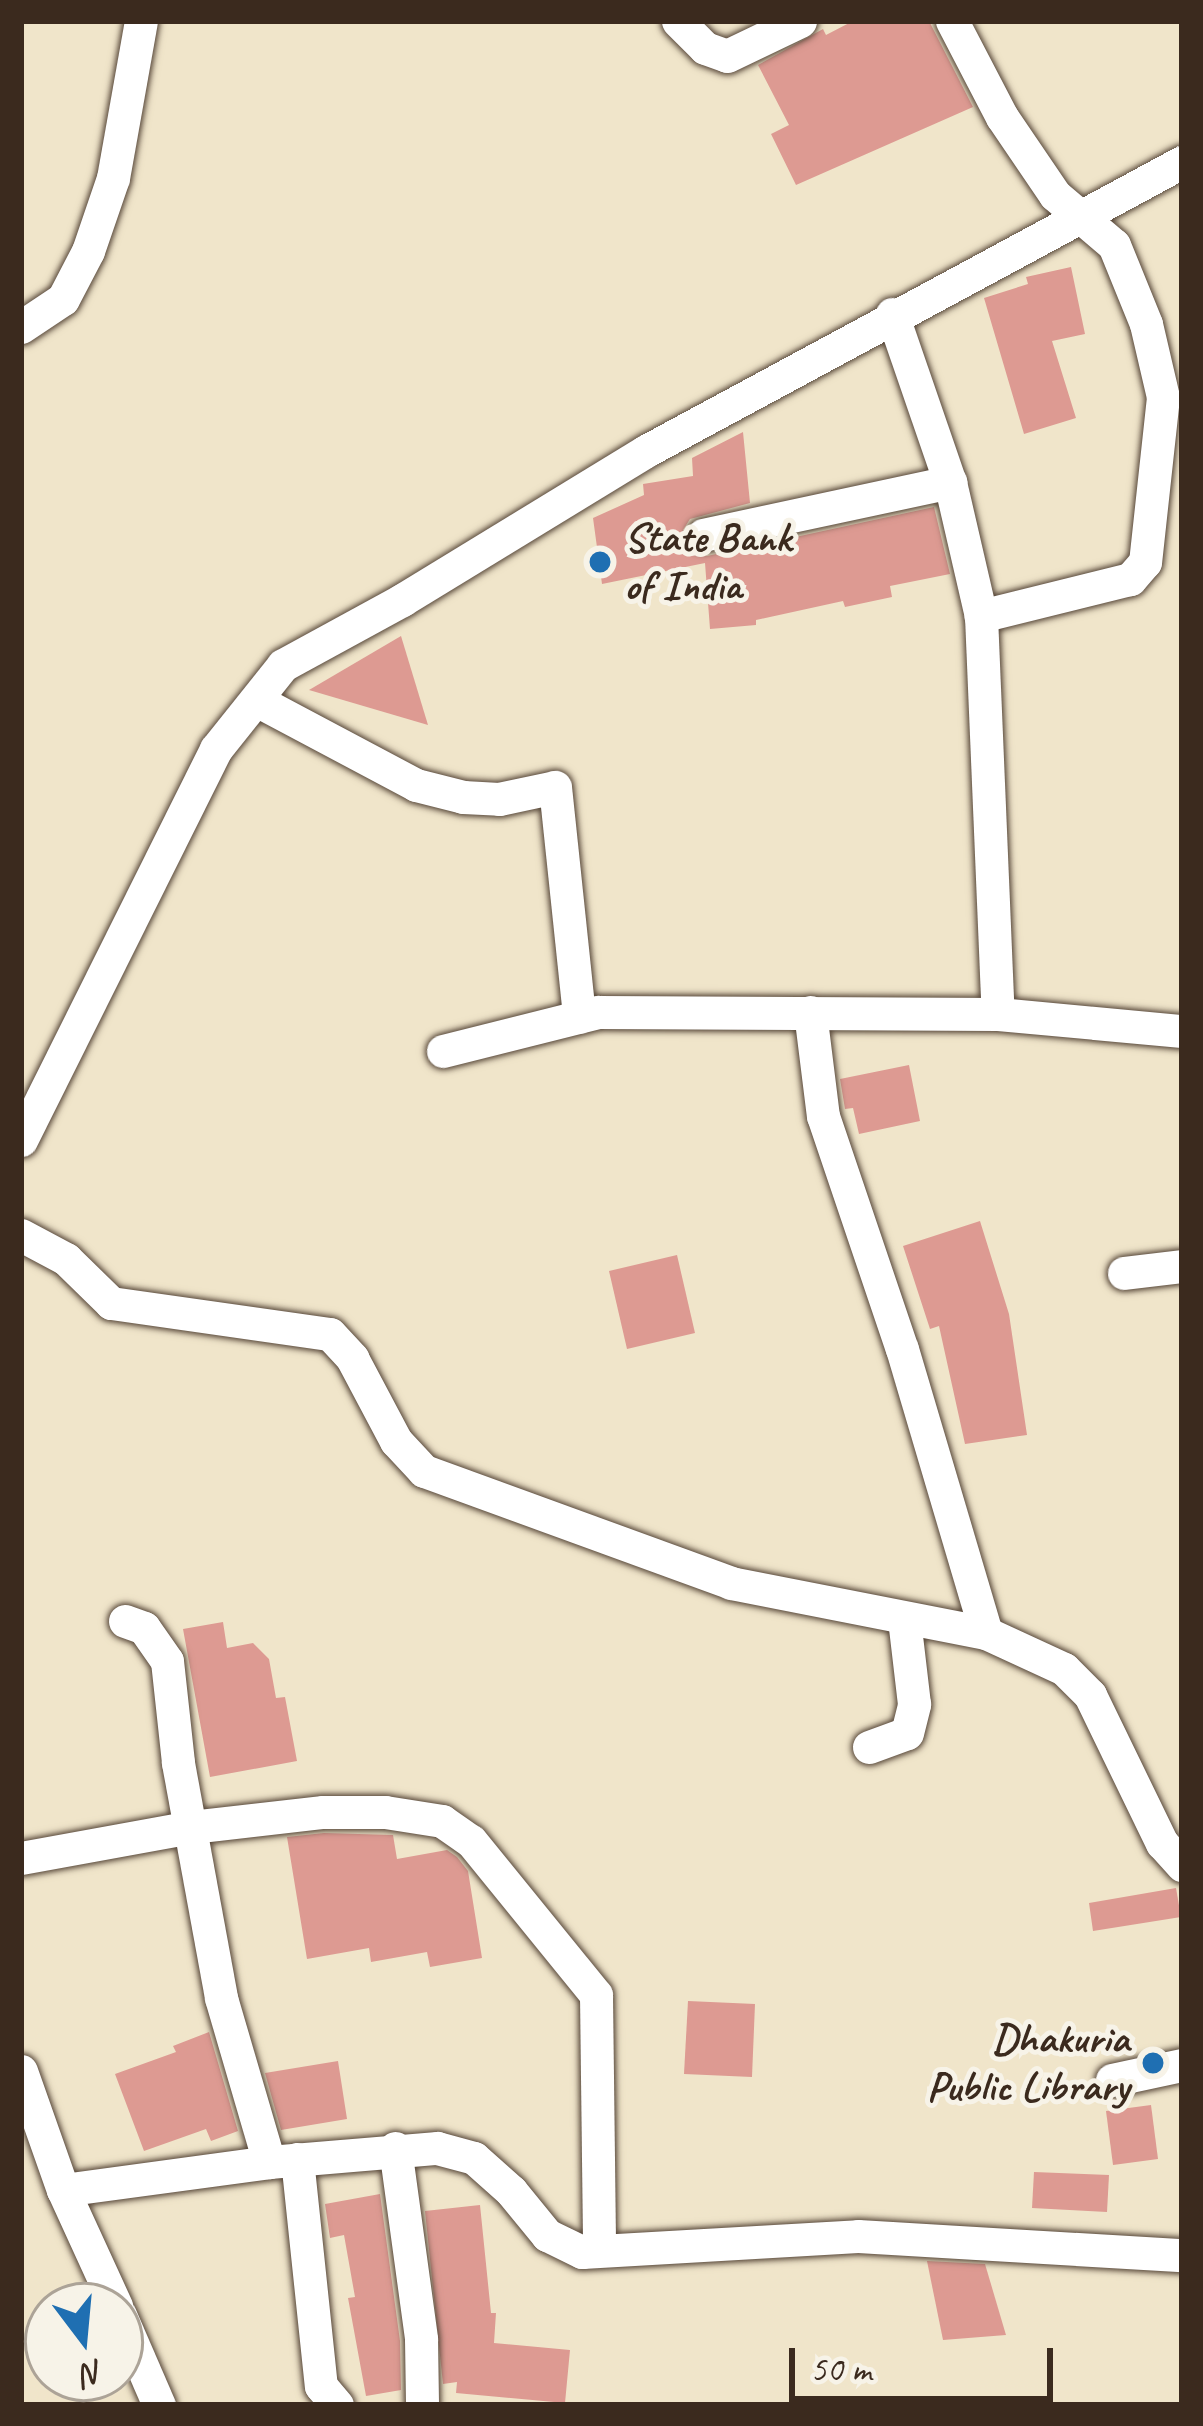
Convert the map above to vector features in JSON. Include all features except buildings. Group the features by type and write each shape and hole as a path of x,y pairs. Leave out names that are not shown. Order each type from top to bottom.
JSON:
{"street":[{"path":"21,329 63,299 88,250 112,178 142,21"},
{"path":"678,21 705,48 727,56 800,21"},
{"path":"952,21 1055,195 1084,214 1114,245 1146,324 1163,398 1170,476 1145,562 1130,579 981,616"},
{"path":"21,1140 216,749 283,665 402,600 646,451 892,314 1182,163"},
{"path":"892,314 950,482 981,616 998,1014"},
{"path":"703,535 950,482"},
{"path":"258,700 416,785 463,797 499,799 555,787 579,1017"},
{"path":"443,1051 598,1012 998,1014 1182,1031"},
{"path":"810,1012 823,1116 902,1348 986,1634"},
{"path":"21,1235 66,1259 111,1303 330,1334 352,1358 396,1441 424,1471 731,1583 986,1634 1064,1669 1090,1695 1162,1843 1182,1864"},
{"path":"1124,1274 1182,1266"},
{"path":"869,1747 907,1733 914,1704 904,1619"},
{"path":"125,1621 144,1628 167,1661 221,1998 283,2160 320,2386 337,2405"},
{"path":"21,1858 191,1827 323,1812 385,1812 442,1821 486,1854 596,1995 599,2250"},
{"path":"1112,2080 1182,2065"},
{"path":"21,2071 64,2190 105,2282"},
{"path":"395,2148 422,2339 422,2405"},
{"path":"64,2190 283,2160 437,2148 474,2158 512,2191 547,2234 582,2252 858,2236 1182,2255"},
{"path":"144,2370 159,2405"}],"place":[{"name":"State Bank of India","path":"600,562"},
{"name":"Dhakuria Public Library","path":"1153,2063"}]}
